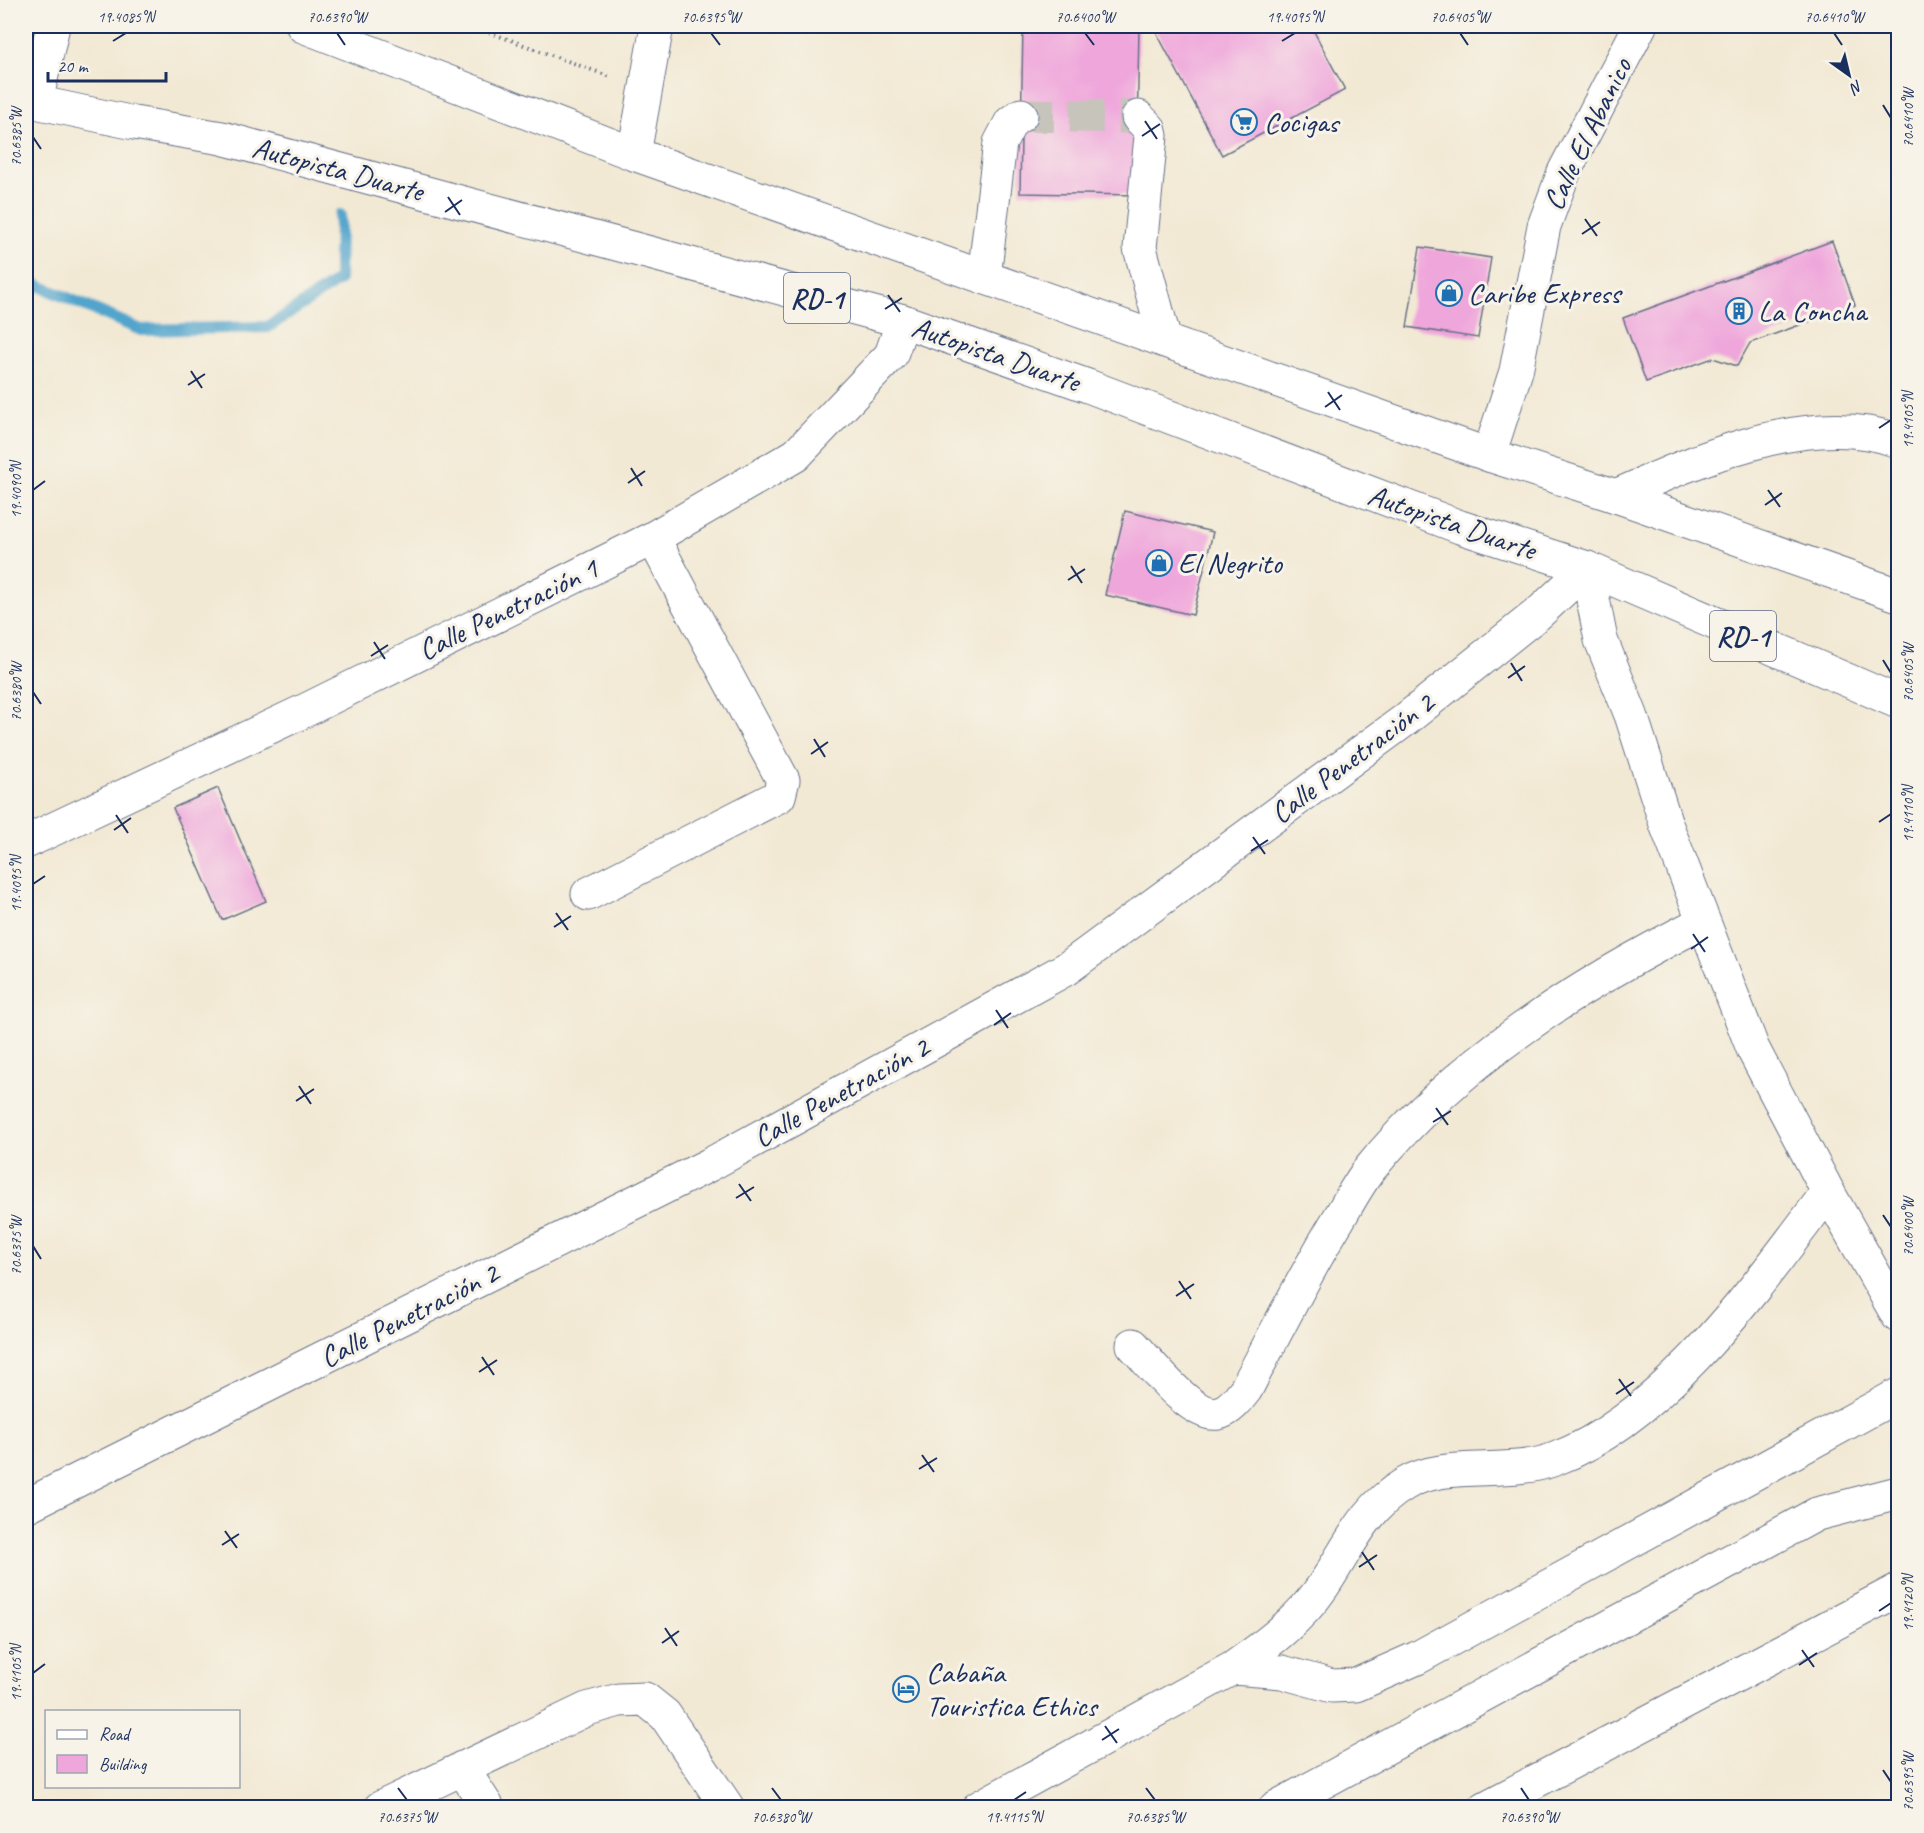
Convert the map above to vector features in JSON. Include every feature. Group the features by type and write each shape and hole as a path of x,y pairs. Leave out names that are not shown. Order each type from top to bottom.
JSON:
{"main road":[{"path":"31,101 53,26"},
{"name":"RD-1","path":"303,26 634,154 1489,455 1616,496 1899,595"},
{"path":"634,154 657,26"},
{"name":"Calle El Abanico","path":"1489,455 1516,370 1544,226 1564,172 1640,26"},
{"name":"Autopista Duarte","path":"31,101 134,123 222,138 903,321 1088,386 1460,527 1587,568 1899,702"},
{"path":"984,277 1000,143 1011,122 1021,115"},
{"path":"1138,117 1149,128 1151,136 1140,248 1165,341"},
{"name":"Calle Penetración 1","path":"26,842 306,710 653,538 796,455 891,355 903,321"},
{"path":"1616,496 1701,458 1798,433 1842,429 1899,441"},
{"path":"588,894 779,796 783,789 783,780 653,538"},
{"path":"1587,568 1601,640 1631,715 1666,824 1753,1049 1828,1192 1899,1316"},
{"name":"Calle Penetración 2","path":"26,1506 709,1165 1066,969 1405,720 1540,612 1587,568"},
{"path":"1133,1346 1191,1405 1205,1413 1220,1413 1232,1406 1246,1389 1307,1272 1368,1172 1445,1088 1542,1016 1656,946 1703,922"},
{"path":"978,1808 1233,1668 1292,1622 1322,1587 1354,1532 1382,1501 1406,1483 1432,1474 1520,1469 1586,1446 1622,1424 1677,1374 1734,1312 1828,1192"},
{"path":"1233,1668 1282,1672 1332,1686 1356,1685 1382,1674 1899,1395"},
{"path":"1275,1808 1817,1514 1852,1503 1899,1493"},
{"path":"1485,1808 1899,1590"},
{"path":"380,1808 587,1709 619,1700 645,1699 665,1715 728,1808"},
{"path":"462,1768 488,1808"}],"path":[{"path":"472,26 645,89"}],"building":[{"path":"1023,26 1139,26 1136,195 1020,193"},
{"name":"Cocigas","path":"1153,26 1311,26 1345,90 1222,155"},
{"name":"La Concha","path":"1832,241 1855,305 1750,343 1737,366 1713,358 1646,382 1623,318"},
{"name":"Caribe Express","path":"1420,247 1491,258 1478,338 1407,327"},
{"name":"El Negrito","path":"1125,511 1213,532 1193,615 1105,595"},
{"path":"218,788 266,901 222,920 173,808"}],"waterway":[{"path":"26,280 141,330 268,327 339,280 340,215"}],"tunnel":[{"path":"1021,115 1138,117"}],"place":[{"name":"Cocigas","path":"1244,122"},
{"name":"Caribe Express","path":"1449,293"},
{"name":"La Concha","path":"1739,311"},
{"name":"El Negrito","path":"1159,563"},
{"name":"Cabaña Touristica Ethics","path":"906,1689"}]}
